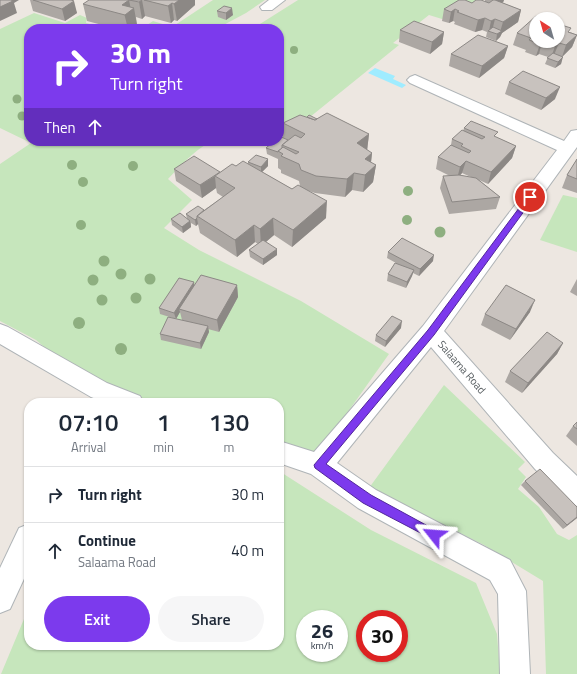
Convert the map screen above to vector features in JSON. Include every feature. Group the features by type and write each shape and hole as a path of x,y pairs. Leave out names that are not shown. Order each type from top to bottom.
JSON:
{"street":[{"path":"415,80 572,142"},
{"name":"Salaama Road","path":"572,142 431,332 544,461 577,494"},
{"path":"319,465 431,332"},
{"path":"0,333 95,396 106,398"},
{"path":"284,454 319,465 367,499 500,570 512,591 515,674"},
{"path":"0,599 24,548"}],"green space":[{"path":"213,0 265,0 246,13 225,24 177,24"},
{"path":"298,0 479,0 442,19 429,15 393,43 399,45 310,117 289,132 284,132 284,24 260,24"},
{"path":"34,13 65,23 80,15 87,18 86,23 90,24 24,24 24,140 0,128 0,29"},
{"path":"153,21 162,24 148,24"},
{"path":"27,146 203,146 168,179 192,200 164,228 199,250 301,301 389,354 340,423 300,469 284,463 284,398 105,398 36,340 0,321 0,164"},
{"path":"563,195 577,198 577,252 540,240"},
{"path":"444,385 525,462 518,469 526,477 518,489 539,507 557,534 569,540 577,535 577,674 546,674 543,581 484,545 369,488"},
{"path":"284,474 371,530 476,583 497,634 500,674 1,674 24,619 24,650 284,650"}],"water":[{"path":"375,68 395,76 393,79 406,85 402,88 368,73"}],"building":[{"path":"0,0 11,0 13,1 0,7"},
{"path":"33,0 71,0 74,1 62,9"},
{"path":"89,0 129,0 122,5 134,8 125,15 83,4"},
{"path":"129,0 142,0 139,2"},
{"path":"144,0 179,0 168,6"},
{"path":"459,0 465,0 472,3 476,0 481,0 489,3 495,0 521,10 503,22 495,19 491,21 485,18 478,20 457,12 459,11 455,9 451,12 444,9"},
{"path":"224,6 232,8 226,13 217,11"},
{"path":"414,21 444,32 432,42 400,30"},
{"path":"529,22 529,37 517,33"},
{"path":"565,26 571,28 568,32 577,35 566,45"},
{"path":"493,27 502,31 497,34 488,31"},
{"path":"478,35 508,46 482,66 451,54"},
{"path":"553,53 563,57 558,62 547,58"},
{"path":"523,71 560,87 546,98 509,82"},
{"path":"327,113 369,134 357,143 372,153 365,159 376,165 365,175 354,173 347,179 316,176 301,170 299,164 281,156 283,154 278,151 283,147 296,154 299,152 284,146 284,143 295,135 301,138 305,134 284,123 300,115 315,120"},
{"path":"309,115 317,119 315,120 307,117"},
{"path":"471,121 498,132 494,136 516,146 491,172 466,161 460,167 438,157 451,145 469,153 471,151 461,146 463,144 452,139 462,130 482,139 485,137 464,128"},
{"path":"284,138 288,140 284,143"},
{"path":"268,146 282,146 278,152 266,148"},
{"path":"256,155 268,159 261,167 248,162"},
{"path":"194,156 220,172 200,185 174,169"},
{"path":"577,159 577,179 567,175"},
{"path":"243,161 292,189 298,185 327,201 293,230 273,218 260,229 254,225 235,240 197,216 235,188 215,176 232,164 236,166"},
{"path":"459,175 476,178 500,197 452,202 443,176"},
{"path":"198,206 204,210 195,220 186,214"},
{"path":"180,213 190,221 182,227 171,219"},
{"path":"402,238 434,255 420,269 388,252"},
{"path":"263,240 277,249 263,259 249,250"},
{"path":"395,263 414,270 407,282 388,274"},
{"path":"201,275 237,285 217,320 179,309"},
{"path":"179,278 194,282 174,313 159,308"},
{"path":"506,285 535,300 516,329 485,314"},
{"path":"392,316 402,321 386,341 376,335"},
{"path":"168,317 208,326 200,343 160,334"},
{"path":"547,332 563,343 528,383 510,371"},
{"path":"577,422 577,429 573,426"},
{"path":"540,469 577,507 577,517 567,525 525,481"}],"route":[{"path":"434,535 367,499 319,465 431,332 530,197"}]}
